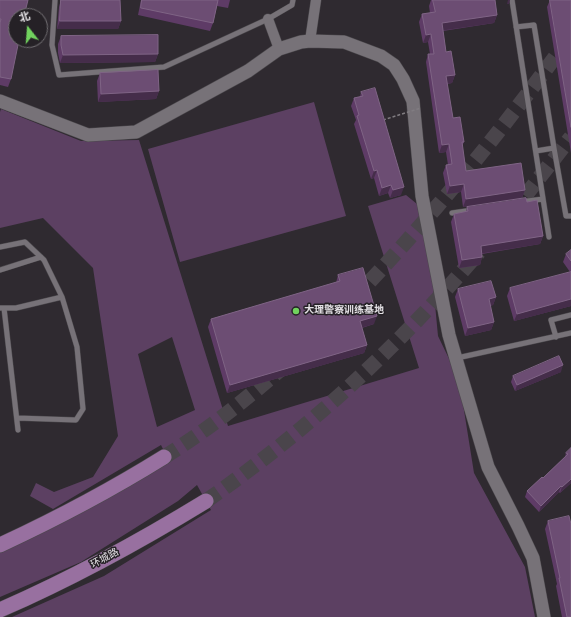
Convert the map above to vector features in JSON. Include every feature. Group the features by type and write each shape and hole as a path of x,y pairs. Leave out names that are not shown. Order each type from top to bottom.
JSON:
{"main road":[{"path":"0,545 91,500 164,457"},
{"name":"环城路","path":"0,610 53,586 92,566 206,502"}],"street":[{"path":"310,41 316,0"},
{"path":"268,19 280,49"},
{"path":"0,100 88,135 136,132 248,71 280,49 301,42 344,42 381,56 394,65 403,79 413,101 422,196 449,335 488,466 533,558 544,617"}],"lane":[{"path":"55,0 52,45 59,75 164,67 268,19 292,5 293,0"},
{"path":"512,0 550,238"},
{"path":"516,27 534,25 566,216 571,216"},
{"path":"536,151 554,148"},
{"path":"513,204 543,199"},
{"path":"452,213 482,208"},
{"path":"0,247 24,242 44,260 62,297 77,347 83,410 76,420 17,418"},
{"path":"0,270 41,258"},
{"path":"18,430 2,308 16,308 62,297"},
{"path":"556,337 551,320 571,315"},
{"path":"456,358 571,333"}],"path":[{"path":"377,121 420,108"}],"shaded area":[{"path":"314,102 346,216 180,262 148,149"},
{"path":"1,109 81,141 139,140 228,426 419,368 368,206 406,195 417,204 433,283 438,336 454,369 463,404 474,473 525,567 535,617 12,617 104,576 211,510 197,485 178,501 81,562 0,597 0,549 169,461 161,445 53,509 30,496 36,483 54,492 93,477 118,436 93,268 43,218 0,228","holes":["172,337 195,410 157,427 138,354"]}],"building":[{"path":"0,0 28,0 26,8 8,8 8,48 17,48 11,79 0,77"},
{"path":"61,0 120,0 121,21 60,21"},
{"path":"142,0 218,0 213,23 141,8"},
{"path":"433,0 495,0 497,15 442,23 446,52 451,51 455,75 446,76 453,118 460,117 464,142 462,142 466,171 521,163 525,190 466,199 464,184 450,186 446,165 452,164 449,144 442,145 428,54 434,54 431,34 426,35 422,14 435,12"},
{"path":"550,0 571,0 571,127"},
{"path":"158,35 158,54 63,55 61,45 61,36"},
{"path":"158,70 159,91 101,94 100,73"},
{"path":"375,88 404,187 393,190 391,185 382,188 377,170 374,171 357,116 359,115 354,98 363,96 361,92"},
{"path":"526,198 527,202 537,200 543,236 481,246 482,257 462,260 454,214 468,211 467,207"},
{"path":"571,250 571,261 566,254"},
{"path":"363,268 377,316 360,321 367,345 230,385 211,319 340,281 338,275"},
{"path":"571,272 571,299 517,314 510,288"},
{"path":"491,281 496,297 489,299 494,322 468,328 458,289"},
{"path":"559,356 563,365 517,385 513,376"},
{"path":"571,448 571,479 562,487 561,486 541,506 527,491 568,454 566,453"},
{"path":"569,516 571,524 571,617 567,617 548,521"}],"tunnel":[{"path":"354,298 412,235 467,171 520,104 571,35"},
{"path":"511,214 571,137"},
{"path":"206,501 280,446 350,386 417,321 479,252"},
{"path":"164,457 195,437 253,393 281,369"}],"place":[{"name":"大理警察训练基地","path":"296,311"}]}
